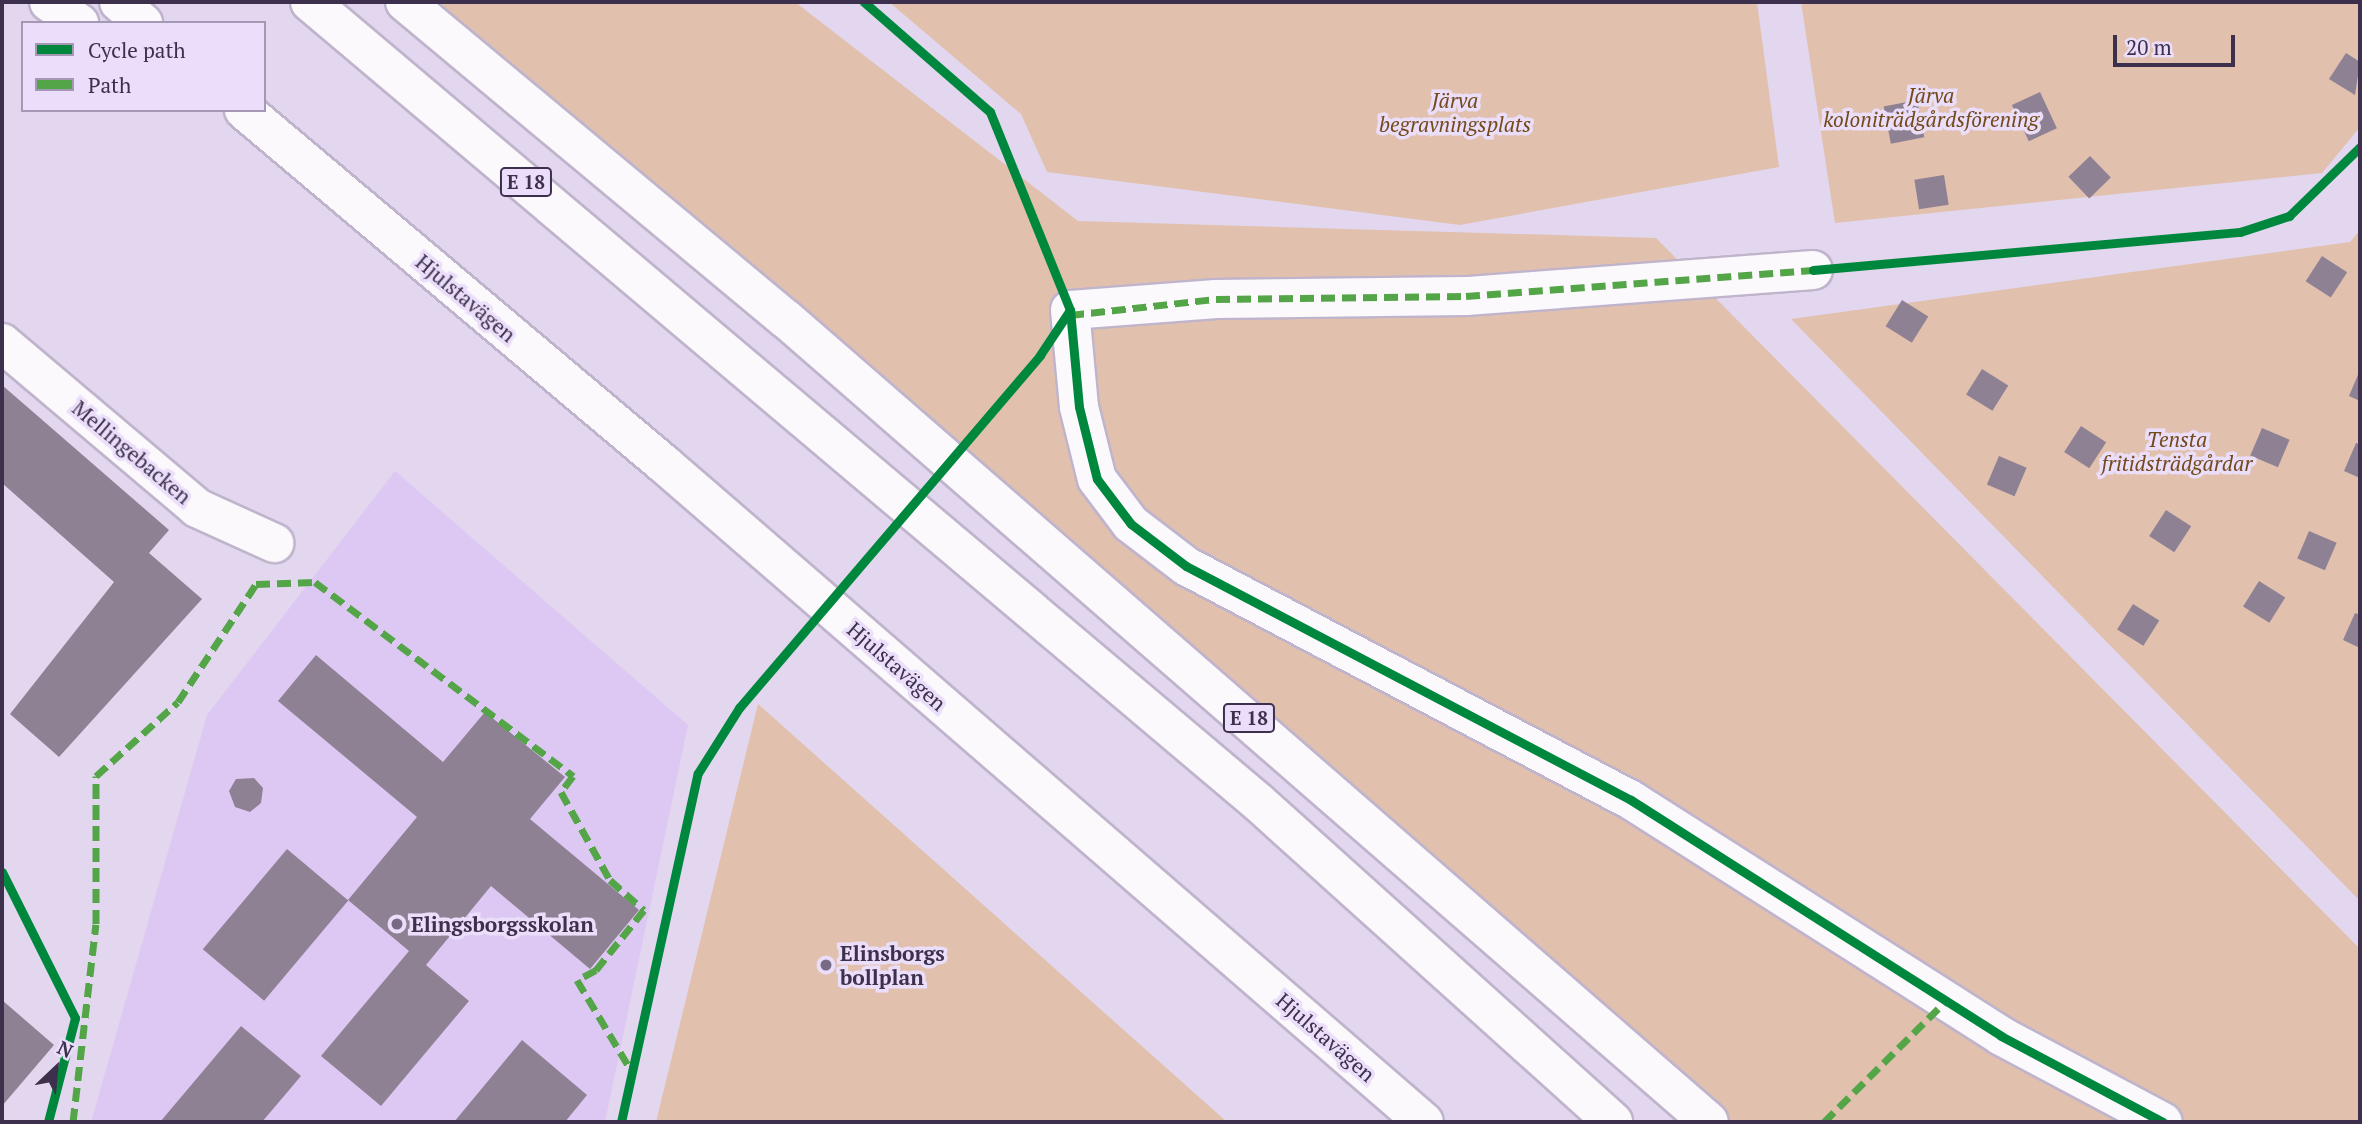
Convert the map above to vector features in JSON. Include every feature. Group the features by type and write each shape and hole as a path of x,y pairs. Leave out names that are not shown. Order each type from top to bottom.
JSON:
{"main road":[{"path":"49,2 76,21"},
{"path":"119,2 142,21"},
{"name":"E 18","path":"310,2 741,362 1258,802 1613,1122"},
{"name":"E 18","path":"405,2 786,319 1709,1122"},
{"name":"Hjulstavägen","path":"220,112 302,161"},
{"name":"Hjulstavägen","path":"246,112 664,464 1424,1122"},
{"path":"1813,270 1466,296 1216,299 1070,310 1079,407 1097,479 1131,524 1186,566 1631,800 2001,1036 2163,1122"},
{"name":"Mellingebacken","path":"2,343 197,508 274,542"}],"shaded area":[{"name":"Elingsborgsskolan","path":"395,471 688,725 605,1122 91,1122 207,715"}],"green space":[{"path":"425,2 795,2 1078,221 1656,238 2360,949 2360,1122 1690,1122"},
{"name":"Järva begravningsplats","path":"889,2 1757,2 1779,167 1460,225 1047,172 1021,114"},
{"name":"Järva koloniträdgårdsförening","path":"1801,2 2360,2 2360,127 2322,173 1835,223"},
{"name":"Tensta fritidsträdgårdar","path":"2360,230 2360,901 1791,319 2350,242"},
{"name":"Elinsborgs bollplan","path":"758,704 1227,1122 656,1122"}],"building":[{"path":"2346,53 2360,62 2355,95 2329,79"},
{"path":"2040,92 2057,128 2029,141 2012,105"},
{"path":"1917,100 1924,137 1891,144 1884,106"},
{"path":"2090,156 2111,178 2089,198 2068,177"},
{"path":"1944,175 1949,205 1919,209 1914,180"},
{"path":"2322,256 2347,272 2331,297 2306,281"},
{"path":"1902,300 1928,316 1912,343 1886,326"},
{"path":"1982,369 2008,385 1992,411 1966,394"},
{"path":"2360,370 2360,401 2349,396"},
{"path":"2,385 169,530 149,553 202,599 59,757 10,714 114,582 2,483"},
{"path":"2081,426 2106,442 2089,468 2064,452"},
{"path":"2262,428 2290,440 2278,467 2250,456"},
{"path":"2356,443 2360,444 2360,478 2344,471"},
{"path":"1999,456 2027,468 2015,496 1987,485"},
{"path":"2166,510 2191,526 2174,552 2149,536"},
{"path":"2309,531 2337,543 2325,570 2297,559"},
{"path":"2259,581 2285,597 2269,623 2243,606"},
{"path":"2133,604 2159,620 2143,646 2117,629"},
{"path":"2355,613 2360,615 2360,648 2343,640"},
{"path":"316,655 443,762 485,712 565,777 530,819 639,910 590,969 491,886 426,965 469,1001 381,1106 321,1056 409,951 348,900 417,817 278,701"},
{"path":"254,778 263,788 261,803 250,812 235,807 229,791 236,779"},
{"path":"287,849 348,900 264,1001 203,949"},
{"path":"2,1000 54,1045 2,1106"},
{"path":"241,1026 301,1076 262,1122 160,1122"},
{"path":"522,1040 587,1095 565,1122 454,1122"}],"marked path":[{"path":"1070,315 1216,299 1466,296 1813,270"},
{"path":"73,1122 96,924 96,776 178,702 256,584 315,582 573,776 561,792 610,880 644,910 596,970 577,980 632,1072"},
{"path":"1824,1122 1946,1001"}],"cycle path":[{"path":"864,2 990,112 1070,310 1079,407 1097,479 1131,524 1186,566 1631,800 2001,1036 2163,1122"},
{"path":"1813,270 2240,232 2289,216 2360,147"},
{"path":"621,1122 698,773 739,708 1040,355 1070,310"},
{"path":"2,872 75,1018 48,1122"}],"place":[{"name":"Elingsborgsskolan","path":"397,924"},
{"name":"Elinsborgs bollplan","path":"826,965"}]}
